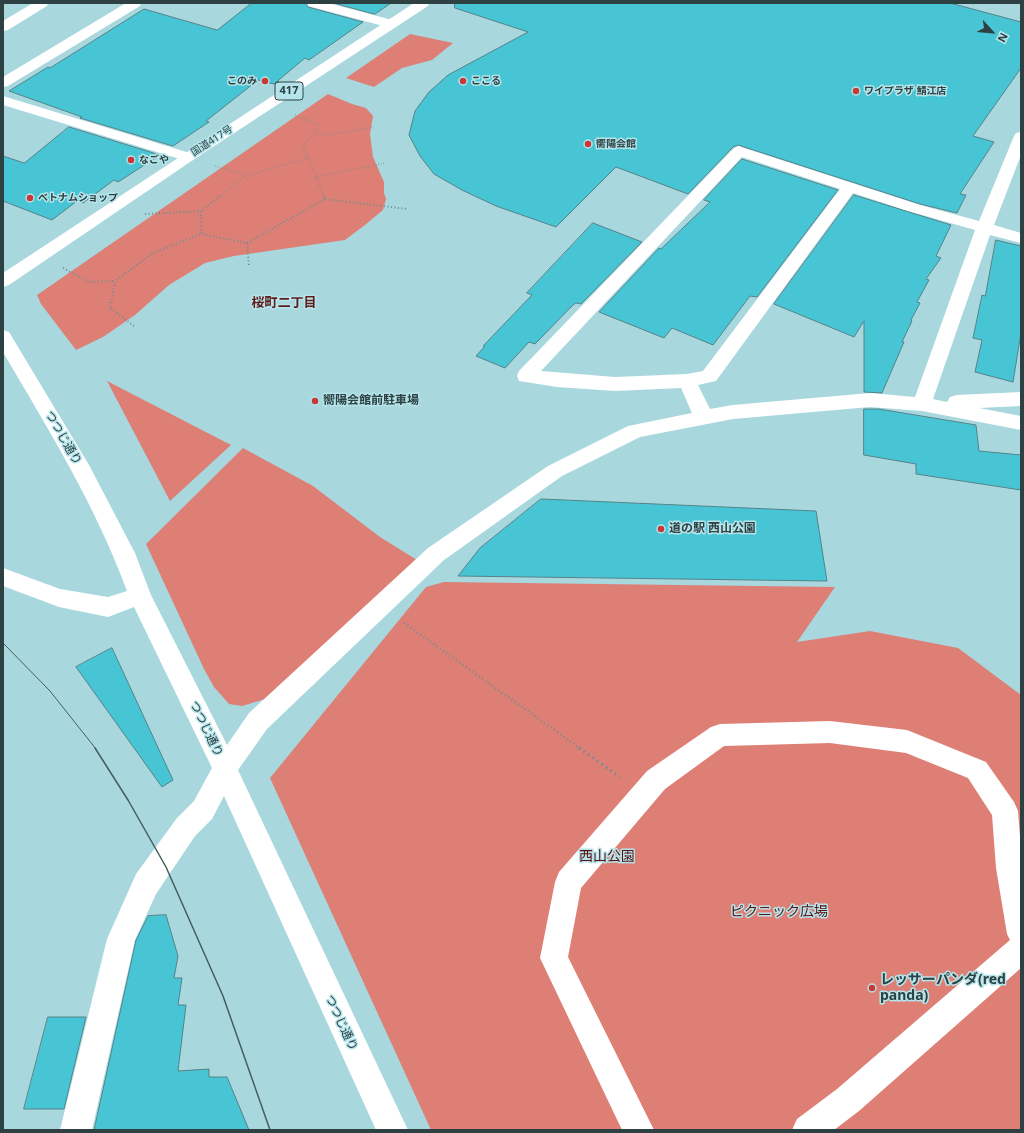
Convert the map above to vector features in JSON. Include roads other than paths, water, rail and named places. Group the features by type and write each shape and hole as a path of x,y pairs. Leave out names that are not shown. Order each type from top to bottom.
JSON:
{"main road":[{"path":"3,26 42,3"},
{"path":"3,83 136,3"},
{"path":"313,3 391,24"},
{"name":"国道417号","path":"3,281 188,157 423,3"},
{"path":"3,100 188,157"},
{"path":"922,404 984,229 1021,136"},
{"path":"850,186 709,376 687,381 615,384 557,380 526,376 739,151 850,186 984,229 1021,238"},
{"name":"つつじ通り","path":"3,336 79,466 124,553 140,596 225,768 392,1130"},
{"path":"687,381 704,418"},
{"path":"76,1130 120,939 146,884 186,827 203,810 225,768 258,721 436,554 555,471 635,431 733,412 870,400 922,404 1021,422"},
{"path":"922,404 1021,400"},
{"path":"3,577 59,598 108,607 140,596"},
{"path":"638,1130 554,958 569,882 643,793 656,780 720,735 830,732 907,742 977,770 1005,811 1008,868 1021,934"},
{"path":"808,1130 848,1100 1021,949"}],"tram line":[{"path":"3,643 50,691 96,749"},
{"path":"95,748 128,800 166,867 223,996 270,1130"}],"place":[{"name":"このみ","path":"265,81"},
{"name":"ここる","path":"463,81"},
{"name":"ワイプラザ 鯖江店","path":"856,91"},
{"name":"嚮陽会館","path":"588,144"},
{"name":"なごや","path":"131,160"},
{"name":"ベトナムショップ","path":"30,198"},
{"name":"嚮陽会館前駐車場","path":"315,401"},
{"name":"道の駅 西山公園","path":"661,529"},
{"name":"レッサーパンダ(red panda)","path":"872,988"}],"district":[{"name":"桜町二丁目","path":"284,303"}],"park label":[{"name":"西山公園","path":"607,857"},
{"name":"ピクニック広場","path":"779,912"}]}
